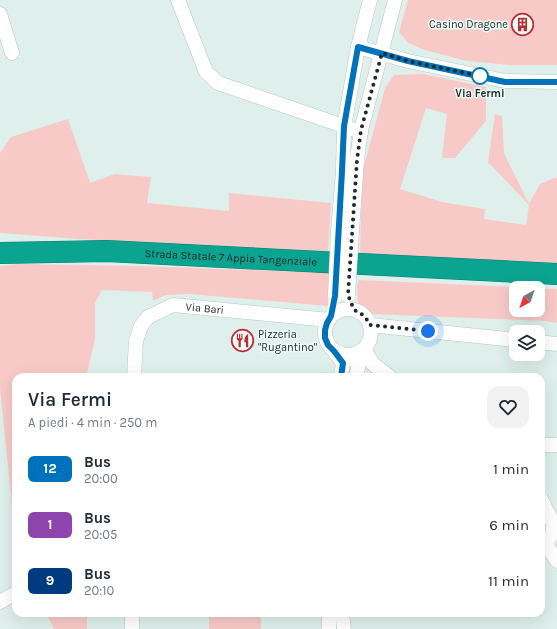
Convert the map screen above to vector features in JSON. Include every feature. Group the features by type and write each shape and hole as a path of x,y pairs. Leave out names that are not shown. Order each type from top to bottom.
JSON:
{"highway":[{"name":"Strada Statale 7 Appia Tangenziale","path":"0,253 107,251 557,274"}],"street":[{"path":"178,0 206,72 218,83 361,132"},
{"path":"345,232 342,171 344,126 358,47 370,0"},
{"path":"342,373 343,363 328,345 325,338 325,330 341,296 345,232 361,132 396,0"},
{"path":"0,14 12,53"},
{"path":"358,47 408,61 505,82 557,82"},
{"path":"341,296 354,310"},
{"name":"Via Bari","path":"134,373 136,341 141,326 148,316 173,305 330,318"},
{"path":"330,318 339,311 347,309 354,310 361,313 370,325 371,335 364,349 357,354 350,356 342,355 334,351"},
{"path":"370,325 509,339"},
{"path":"545,343 557,344"},
{"path":"364,349 373,364 385,373"},
{"path":"350,356 359,364 357,373"},
{"path":"545,445 557,445"},
{"path":"545,508 554,526 551,536 545,543"},
{"path":"545,547 557,561"},
{"path":"0,602 12,596"},
{"path":"132,617 132,629"},
{"path":"329,617 329,629"},
{"path":"342,617 344,629"}],"shaded area":[{"path":"408,0 557,0 557,65 511,65 467,61 425,50 408,43 399,32"},
{"path":"424,74 486,87 486,121 455,158 442,158 447,114 426,108 400,189 442,202 485,209 484,219 526,225 529,205 488,162 495,114 502,116 504,153 529,204 540,184 557,177 557,264 360,255 362,174 385,88 394,75"},
{"path":"68,119 90,183 115,174 151,177 147,203 229,211 229,193 331,203 328,251 78,239 0,233 0,153 11,137"},
{"path":"19,264 138,266 329,273 328,306 189,294 166,295 153,301 152,292 102,290 95,303 95,339 87,373 12,373 12,505 0,389 0,266"},
{"path":"359,280 509,287 509,317 545,317 545,288 557,289 557,323 546,321 370,314 358,306 357,286"},
{"path":"48,617 87,617 87,629 54,629"},
{"path":"209,617 261,617 261,629 209,629"}],"bus line":[{"name":"12","path":"342,373 343,363 328,345 325,338 325,330 331,316 335,296 344,126 358,47 408,61 505,82 557,82"}],"place":[{"name":"Casino Dragone","path":"523,24"},
{"name":"Via Fermi","path":"480,76"},
{"name":"Pizzeria \"Rugantino\"","path":"243,340"}],"route":[{"path":"428,331 370,325 361,313 354,310 348,295 357,160 361,130 382,53 408,61 480,76"}]}
